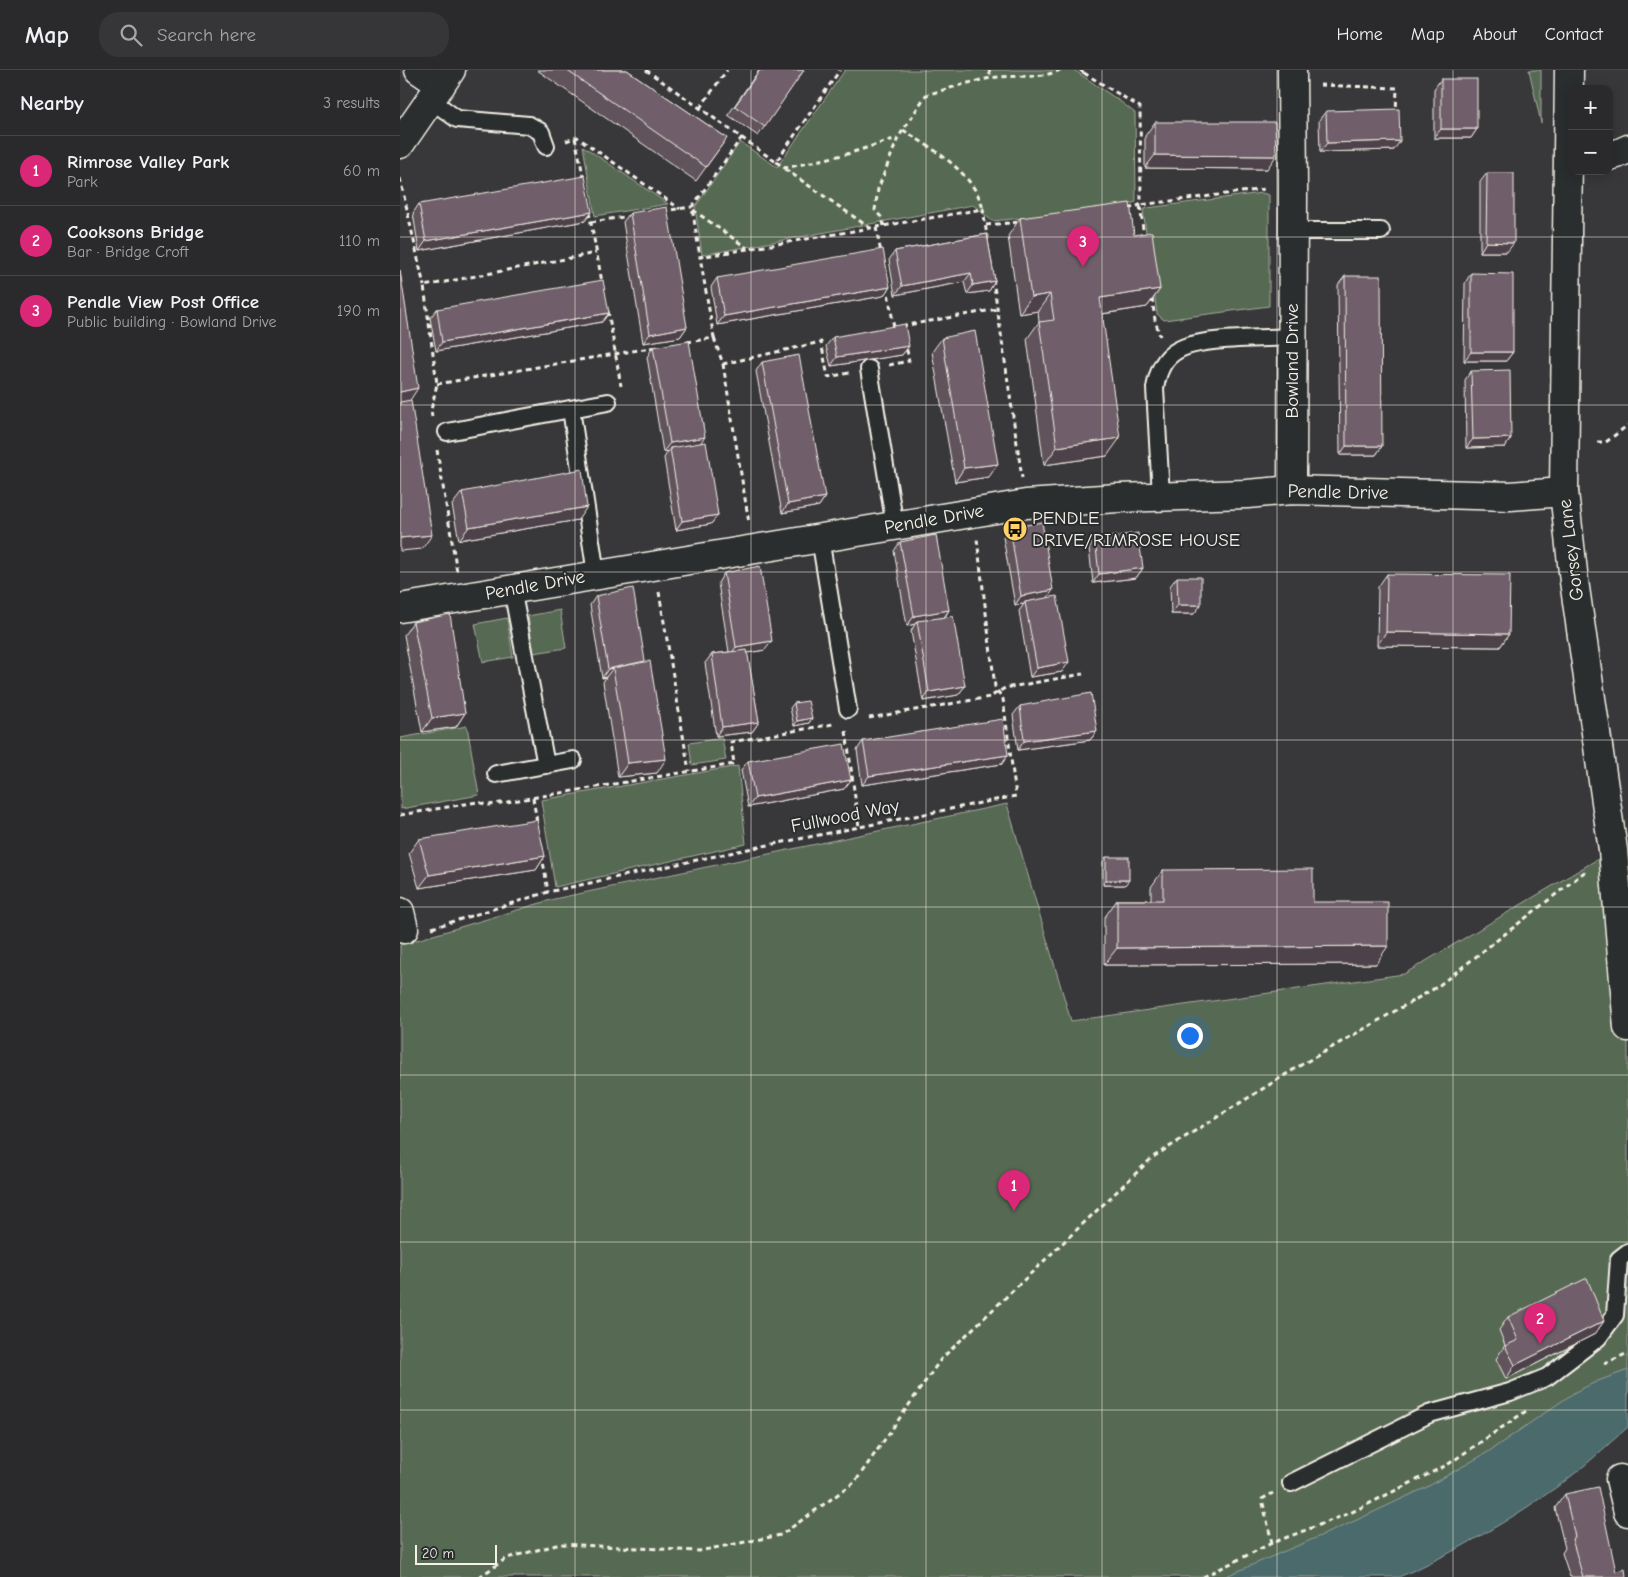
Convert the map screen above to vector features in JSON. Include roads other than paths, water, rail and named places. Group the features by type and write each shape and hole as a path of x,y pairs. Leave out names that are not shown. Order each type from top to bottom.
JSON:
{"street":[{"name":"Gorsey Lane","path":"1569,70 1570,130"},
{"name":"Bowland Drive","path":"1292,77 1292,490"},
{"path":"400,144 435,81"},
{"path":"1613,155 1628,149"},
{"name":"Gorsey Lane","path":"1570,175 1564,492 1574,581 1613,850 1628,1027"},
{"name":"Pendle Drive","path":"400,608 655,564 1026,504 1162,496 1247,494 1292,490 1510,496 1564,492"},
{"path":"1620,1479 1628,1512"}],"lane":[{"path":"435,81 457,119 529,125 541,132 546,146"},
{"path":"1293,231 1381,231"},
{"path":"1162,496 1155,388 1158,373 1167,359 1178,350 1190,345 1218,341 1292,338"},
{"path":"869,369 895,526"},
{"path":"440,433 608,402"},
{"path":"571,409 596,574"},
{"path":"820,538 846,715"},
{"path":"512,588 546,765"},
{"path":"496,774 572,760"},
{"path":"1291,1483 1429,1414 1510,1392 1547,1377 1598,1338 1615,1314 1619,1260 1628,1252"}],"water":[{"path":"1628,1370 1628,1427 1578,1471 1542,1497 1483,1535 1420,1568 1399,1577 1224,1577 1346,1525 1427,1487 1488,1452 1575,1392"}],"place":[{"name":"Pendle View Post Office","path":"1083,267"},
{"name":"PENDLE DRIVE/RIMROSE HOUSE","path":"1015,529"},
{"name":"Rimrose Valley Park","path":"1014,1211"},
{"name":"Cooksons Bridge","path":"1540,1344"}]}
